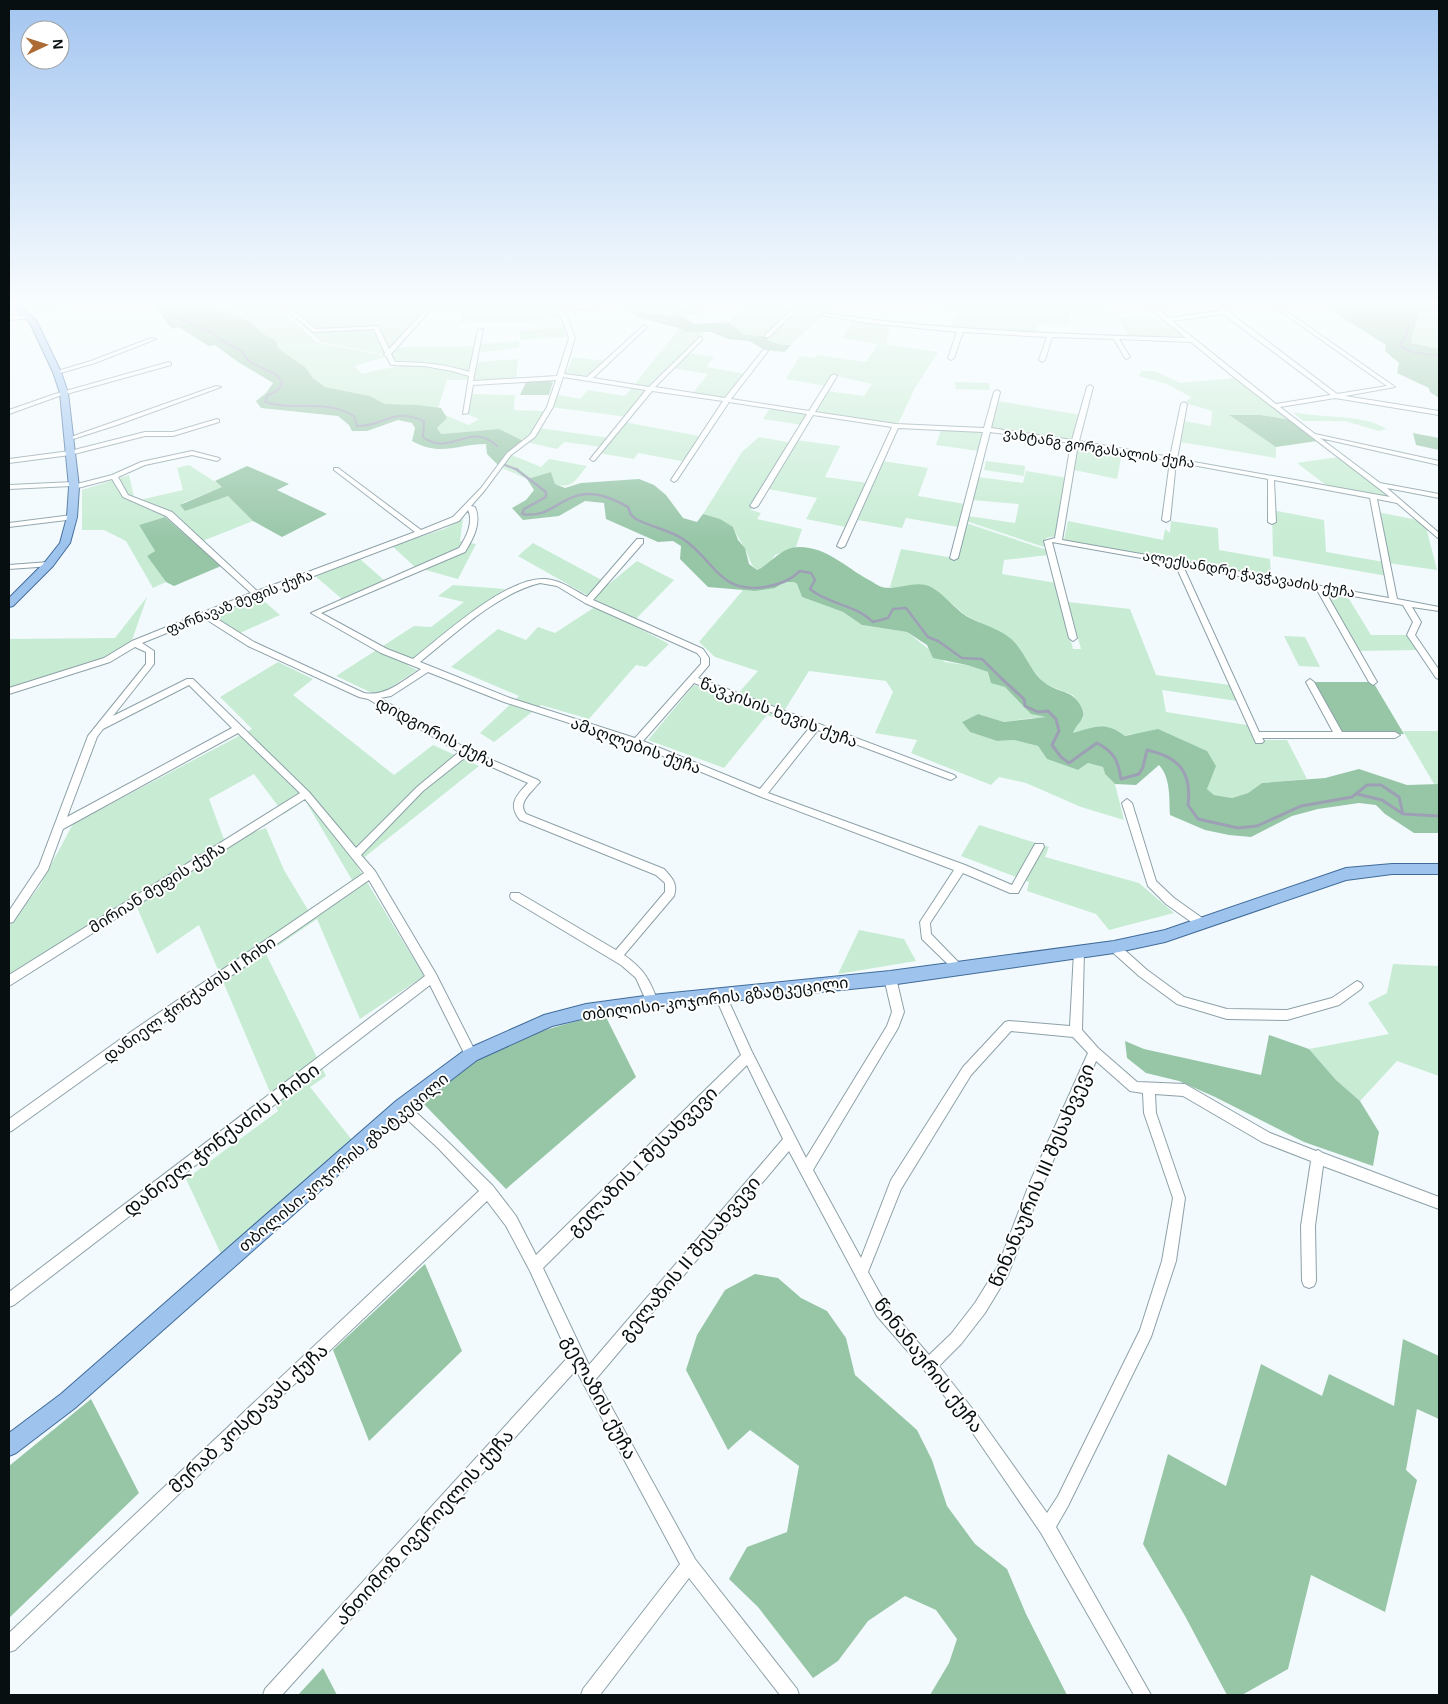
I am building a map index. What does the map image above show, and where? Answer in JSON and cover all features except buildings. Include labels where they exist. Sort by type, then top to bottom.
[{"type":"main road","points":[[9,604],[49,564],[65,543],[72,517],[74,485],[64,393],[61,383]]},
{"type":"main road","name":"თბილისი-კოჯორის გზატკეცილი","points":[[9,1446],[68,1400],[402,1107],[471,1055],[550,1020],[586,1011],[652,1002],[890,978],[1114,947],[1165,936],[1346,874],[1392,869],[1439,869]]},
{"type":"street","points":[[9,412],[102,383]]},
{"type":"street","points":[[465,413],[470,383]]},
{"type":"street","name":"ვახტანგ გორგასალის ქუჩა","points":[[470,383],[476,383]]},
{"type":"street","name":"ფარნავაზ მეფის ქუჩა","points":[[9,691],[107,660],[135,643],[256,594],[421,533],[456,518],[483,489],[509,454],[526,442],[539,428],[550,407],[558,383]]},
{"type":"street","name":"ვახტანგ გორგასალის ქუჩა","points":[[613,383],[896,426],[988,430],[1075,442],[1399,501]]},
{"type":"street","points":[[593,459],[656,383]]},
{"type":"street","points":[[674,480],[741,383]]},
{"type":"street","points":[[754,506],[830,383]]},
{"type":"street","points":[[1245,383],[1399,501],[1439,536]]},
{"type":"street","points":[[1318,383],[1337,397],[1345,400],[1439,413]]},
{"type":"street","points":[[1275,406],[1392,387],[1386,383]]},
{"type":"street","points":[[68,439],[218,387]]},
{"type":"street","points":[[1073,638],[1048,541],[1058,540],[1075,442],[1090,387]]},
{"type":"street","points":[[954,558],[997,392]]},
{"type":"street","points":[[1166,520],[1172,460],[1184,404]]},
{"type":"street","points":[[9,461],[70,453],[145,434],[172,434],[218,421]]},
{"type":"street","points":[[841,546],[896,426]]},
{"type":"street","points":[[1314,435],[1439,462]]},
{"type":"street","points":[[9,487],[74,485],[114,476],[143,462],[192,454],[217,459]]},
{"type":"street","points":[[336,469],[421,533]]},
{"type":"street","points":[[114,476],[125,496],[170,514],[256,594]]},
{"type":"street","points":[[1271,478],[1272,522]]},
{"type":"street","points":[[1377,484],[1439,496]]},
{"type":"street","points":[[1373,496],[1393,600]]},
{"type":"street","name":"ამაღლების ქუჩა","points":[[466,507],[472,509],[474,514],[469,541],[462,550],[315,613],[384,651],[507,700],[637,742],[762,794],[961,868],[1014,890],[1039,847]]},
{"type":"street","points":[[9,525],[72,517]]},
{"type":"street","name":"ალექსანდრე ჭავჭავაძის ქუჩა","points":[[1058,540],[1439,609]]},
{"type":"street","points":[[588,601],[640,541]]},
{"type":"street","points":[[1178,562],[1257,738],[1395,735]]},
{"type":"street","points":[[9,567],[49,564]]},
{"type":"street","name":"წავკისის ხევის ქუჩა","points":[[414,663],[479,612],[522,585],[541,580],[553,582],[588,601],[700,651],[705,658],[705,665],[693,679],[951,777]]},
{"type":"street","points":[[1319,587],[1373,682]]},
{"type":"street","points":[[1405,602],[1417,622],[1412,636],[1439,676]]},
{"type":"street","name":"დიდგორის ქუჩა","points":[[205,615],[260,648],[362,695],[371,697],[466,752],[535,782],[518,801],[516,807],[523,817],[660,872],[670,882],[670,893],[616,956]]},
{"type":"street","points":[[9,919],[44,867],[90,744],[100,727],[150,664],[150,651],[135,643]]},
{"type":"street","points":[[371,697],[388,694],[428,668]]},
{"type":"street","points":[[637,742],[693,679]]},
{"type":"street","points":[[100,727],[190,681],[306,794],[371,874],[432,977],[471,1055]]},
{"type":"street","points":[[1310,682],[1339,735]]},
{"type":"street","points":[[762,794],[816,726]]},
{"type":"street","points":[[60,826],[239,728]]},
{"type":"street","points":[[355,855],[420,789],[466,752]]},
{"type":"street","name":"მირიან მეფის ქუჩა","points":[[9,980],[306,794]]},
{"type":"street","points":[[1127,803],[1152,884],[1170,901],[1201,923]]},
{"type":"street","points":[[958,968],[926,936],[925,922],[961,868]]},
{"type":"street","name":"დანიელ ჭონქაძის II ჩიხი","points":[[9,1126],[126,1042],[371,874]]},
{"type":"street","points":[[515,896],[637,970],[645,982],[652,1002]]},
{"type":"street","points":[[1114,947],[1143,973],[1181,1001],[1227,1014],[1287,1015],[1335,1002],[1357,986]]},
{"type":"street","points":[[1076,1032],[1079,952]]},
{"type":"street","name":"დანიელ ჭონქაძის I ჩიხი","points":[[9,1300],[432,977]]},
{"type":"street","points":[[806,1170],[892,1028],[898,1012],[890,978]]},
{"type":"street","name":"წინანაურის ქუჩა","points":[[721,996],[748,1056],[790,1140],[882,1311],[929,1365],[973,1421],[1046,1527],[1144,1695]]},
{"type":"street","points":[[862,1271],[896,1185],[967,1071],[1009,1026],[1076,1032],[1094,1052],[1134,1087],[1185,1090],[1266,1138],[1439,1203]]},
{"type":"street","name":"წინანაურის III შესახვევი","points":[[929,1365],[956,1339],[980,1308],[1003,1270],[1035,1187],[1094,1052]]},
{"type":"street","name":"გელაზის I შესახვევი","points":[[535,1266],[748,1056]]},
{"type":"street","points":[[1046,1527],[1063,1501],[1146,1332],[1170,1261],[1179,1198],[1150,1113],[1149,1088]]},
{"type":"street","name":"გელაზის ქუჩა","points":[[402,1107],[488,1191],[510,1221],[535,1266],[577,1358],[689,1565],[791,1695]]},
{"type":"street","name":"გელაზის II შესახვევი","points":[[588,1377],[790,1140]]},
{"type":"street","points":[[1308,1281],[1308,1226],[1318,1156]]},
{"type":"street","name":"მერაბ კოსტავას ქუჩა","points":[[9,1644],[488,1191]]},
{"type":"street","name":"ანთიმოზ ივერიელის ქუჩა","points":[[271,1695],[577,1358]]},
{"type":"street","points":[[589,1695],[689,1565]]},
{"type":"green space","points":[[273,383],[319,383],[325,387],[370,396],[385,404],[441,408],[447,418],[437,428],[441,434],[499,429],[526,442],[515,448],[500,467],[487,454],[486,444],[440,449],[422,446],[412,441],[415,428],[412,423],[398,420],[367,431],[352,431],[349,425],[338,416],[261,408],[256,401],[266,393]]},
{"type":"green space","points":[[319,383],[446,383],[438,408],[419,405],[385,404],[370,396],[325,387]]},
{"type":"green space","points":[[526,383],[553,383],[549,395],[520,395]]},
{"type":"green space","points":[[659,383],[628,417],[550,407],[555,394],[580,399],[588,390],[625,396],[634,385],[648,387],[635,384]]},
{"type":"green space","points":[[701,383],[739,383],[726,399],[692,394]]},
{"type":"green space","points":[[806,383],[827,383],[825,386]]},
{"type":"green space","points":[[865,383],[919,383],[898,424],[814,412],[827,391],[864,396],[872,384]]},
{"type":"green space","points":[[955,383],[989,383],[990,390],[956,389]]},
{"type":"green space","points":[[1162,383],[1243,383],[1291,420],[1261,415],[1230,416],[1276,447],[1276,458],[1181,442],[1185,421],[1211,426],[1212,411],[1185,403],[1191,397]]},
{"type":"green space","points":[[1417,383],[1439,383],[1439,398],[1430,392],[1429,388]]},
{"type":"green space","points":[[471,394],[515,395],[514,410],[544,411],[536,427],[523,440],[499,429],[441,434],[437,428],[447,418],[445,415],[469,425],[479,419],[467,414]]},
{"type":"green space","points":[[999,401],[1081,415],[1073,440],[991,428]]},
{"type":"green space","points":[[771,407],[810,413],[803,425],[763,419]]},
{"type":"green space","points":[[1293,412],[1353,418],[1387,429],[1379,431],[1345,421],[1303,421]]},
{"type":"green space","points":[[1229,415],[1261,415],[1291,420],[1317,441],[1276,447]]},
{"type":"green space","points":[[624,422],[704,437],[687,462],[638,453],[634,459],[598,453],[602,447],[564,442],[557,449],[526,442],[539,428],[610,438]]},
{"type":"green space","points":[[941,430],[985,431],[979,451],[936,445]]},
{"type":"green space","points":[[1413,433],[1439,438],[1439,450],[1416,445]]},
{"type":"green space","points":[[759,437],[792,443],[751,510],[761,513],[757,519],[802,529],[796,547],[775,555],[769,563],[757,570],[751,563],[733,527],[703,514],[742,452]]},
{"type":"green space","points":[[796,440],[840,446],[825,477],[868,483],[846,527],[806,519],[817,498],[768,489]]},
{"type":"green space","points":[[1078,444],[1122,453],[1117,479],[1074,470]]},
{"type":"green space","points":[[509,454],[541,467],[549,459],[587,466],[574,482],[566,486],[555,484],[551,472],[527,479],[500,467]]},
{"type":"green space","points":[[1338,457],[1391,498],[1326,485],[1297,463]]},
{"type":"green space","points":[[883,461],[928,468],[918,496],[965,504],[958,527],[906,518],[902,528],[858,520]]},
{"type":"green space","points":[[986,461],[1025,466],[1024,476],[984,470]]},
{"type":"green space","points":[[189,465],[223,487],[180,504],[228,496],[253,521],[195,544],[165,517],[139,525],[155,551],[147,556],[166,582],[153,588],[126,541],[104,530],[82,530],[82,490],[129,475],[135,501],[183,490],[177,468]]},
{"type":"green space","points":[[247,466],[289,484],[277,490],[327,514],[282,537],[253,521],[228,496],[185,511],[180,505],[222,487],[215,481]]},
{"type":"green space","points":[[1026,471],[1068,478],[1056,536],[1046,538],[1044,547],[966,521],[968,516],[1015,523],[1019,504],[972,500],[978,477],[1023,483]]},
{"type":"green space","points":[[551,472],[555,484],[565,488],[581,483],[639,479],[654,485],[666,495],[683,518],[697,522],[703,514],[720,519],[733,527],[738,540],[745,548],[749,564],[757,570],[782,552],[799,547],[818,550],[827,554],[882,587],[894,588],[920,584],[931,587],[966,616],[1000,631],[1010,638],[1045,683],[1076,699],[1084,714],[1073,733],[1094,727],[1106,727],[1112,728],[1125,736],[1158,729],[1207,751],[1216,766],[1207,789],[1214,795],[1232,798],[1248,793],[1262,783],[1325,778],[1359,769],[1407,785],[1439,784],[1439,833],[1414,833],[1385,814],[1376,805],[1359,803],[1318,809],[1292,816],[1251,837],[1205,830],[1170,815],[1166,776],[1159,765],[1136,785],[1115,784],[1105,774],[1103,767],[1088,763],[1078,770],[1047,759],[1038,746],[1014,740],[997,741],[970,732],[962,722],[978,714],[1004,722],[1046,717],[1031,714],[1005,687],[991,683],[988,672],[967,665],[933,658],[927,645],[907,632],[862,625],[843,612],[802,597],[797,584],[794,582],[784,582],[775,588],[755,591],[708,587],[680,559],[681,546],[673,541],[658,542],[606,519],[604,503],[585,501],[559,516],[523,520],[512,508],[526,500],[534,490],[527,479]]},
{"type":"green space","points":[[1272,510],[1324,520],[1326,552],[1384,562],[1387,576],[1273,556]]},
{"type":"green space","points":[[1377,512],[1418,520],[1426,527],[1437,570],[1388,563]]},
{"type":"green space","points":[[165,517],[221,566],[174,586],[166,582],[147,556],[155,551],[139,525]]},
{"type":"green space","points":[[463,519],[460,541],[476,544],[458,579],[415,567],[392,546],[444,529]]},
{"type":"green space","points":[[1068,521],[1163,540],[1165,529],[1170,533],[1171,521],[1218,528],[1219,550],[1270,559],[1271,577],[1064,540]]},
{"type":"green space","points":[[966,523],[1047,550],[1048,555],[1004,560],[1002,574],[1056,583],[1073,649],[1081,649],[1068,602],[1130,609],[1156,675],[1230,685],[1237,701],[1162,690],[1166,712],[1247,725],[1254,740],[1287,740],[1307,779],[1262,783],[1248,793],[1232,798],[1214,795],[1207,789],[1210,780],[1207,751],[1167,737],[1145,734],[1125,736],[1113,729],[1106,728],[1086,730],[1072,734],[1075,726],[1083,718],[1084,712],[1073,695],[1045,684],[1011,639],[965,615],[951,603],[890,587],[901,549],[948,557],[955,560]]},
{"type":"green space","points":[[533,543],[609,584],[637,561],[674,580],[631,624],[669,644],[646,667],[636,665],[589,719],[541,705],[494,742],[480,733],[519,696],[451,667],[498,629],[526,640],[538,627],[555,633],[601,603],[518,556]]},
{"type":"green space","points":[[360,559],[385,581],[342,599],[314,575]]},
{"type":"green space","points":[[784,582],[794,582],[797,584],[802,597],[843,612],[862,625],[907,632],[945,662],[967,665],[988,672],[1005,687],[1049,718],[1032,718],[1004,722],[978,714],[962,722],[970,732],[997,741],[1014,740],[1038,746],[1047,759],[1078,770],[1088,763],[1103,767],[1105,774],[1115,784],[1124,820],[1081,807],[1026,783],[999,777],[991,785],[911,753],[917,740],[875,733],[893,692],[886,681],[809,671],[779,719],[767,715],[724,768],[648,740],[694,685],[734,698],[758,671],[715,657],[699,642],[743,590],[764,589]]},
{"type":"green space","points":[[453,585],[505,589],[474,610],[407,665],[417,670],[385,691],[372,693],[336,676],[414,626],[431,627],[464,602],[438,596]]},
{"type":"green space","points":[[1323,590],[1346,594],[1371,635],[1407,635],[1418,650],[1357,651]]},
{"type":"green space","points":[[257,595],[280,615],[240,633],[213,616]]},
{"type":"green space","points":[[147,597],[131,643],[105,658],[9,689],[9,639],[115,638]]},
{"type":"green space","points":[[1284,636],[1305,637],[1320,667],[1299,666]]},
{"type":"green space","points":[[278,662],[313,679],[293,695],[394,775],[433,745],[479,766],[356,864],[424,976],[360,1019],[317,919],[266,954],[326,1076],[310,1087],[352,1140],[221,1254],[186,1179],[278,1111],[199,925],[157,954],[133,898],[9,976],[9,926],[39,887],[73,824],[252,729],[220,697]],"holes":[[[254,774],[284,814],[305,800],[352,880],[308,910],[284,870],[266,828],[225,842],[209,799]]]},
{"type":"green space","points":[[1310,682],[1373,682],[1404,734],[1339,735]]},
{"type":"green space","points":[[1403,731],[1439,731],[1439,784],[1434,784]]},
{"type":"green space","points":[[979,825],[1049,847],[1045,857],[1139,883],[1174,913],[1109,930],[1096,914],[1027,891],[1029,882],[961,856]]},
{"type":"green space","points":[[859,930],[904,939],[916,961],[838,974]]},
{"type":"green space","points":[[1393,964],[1439,966],[1439,1076],[1397,1061],[1360,1101],[1336,1080],[1309,1049],[1389,1034],[1368,1003],[1387,993]]},
{"type":"green space","points":[[605,1015],[636,1077],[506,1189],[419,1099],[458,1067],[498,1048],[551,1028]]},
{"type":"green space","points":[[1269,1035],[1309,1049],[1336,1080],[1360,1101],[1379,1132],[1373,1166],[1304,1142],[1179,1081],[1146,1073],[1127,1058],[1125,1041],[1144,1049],[1261,1075]]},
{"type":"green space","points":[[425,1264],[462,1351],[369,1441],[333,1350]]},
{"type":"green space","points":[[755,1274],[778,1278],[801,1298],[827,1311],[846,1338],[855,1375],[917,1430],[932,1460],[947,1506],[975,1544],[1007,1569],[1026,1614],[1067,1695],[930,1695],[949,1663],[957,1639],[936,1610],[905,1596],[868,1621],[838,1661],[813,1678],[758,1607],[729,1579],[747,1547],[787,1532],[799,1466],[750,1430],[728,1450],[686,1370],[697,1335],[725,1290]]},
{"type":"green space","points":[[1403,1339],[1439,1356],[1439,1419],[1417,1409],[1406,1470],[1417,1480],[1385,1612],[1311,1575],[1288,1669],[1242,1695],[1227,1695],[1185,1616],[1143,1544],[1168,1454],[1226,1486],[1261,1364],[1322,1396],[1329,1374],[1394,1406]]},
{"type":"green space","points":[[91,1399],[139,1493],[9,1618],[9,1466]]},
{"type":"green space","points":[[323,1668],[337,1695],[298,1695]]},
{"type":"waterway","points":[[281,383],[278,390],[267,396],[265,402],[277,405],[331,408],[354,416],[357,426],[376,423],[396,416],[412,417],[424,421],[423,437],[433,442],[442,444],[469,437],[478,437],[487,439],[497,446]]},
{"type":"waterway","points":[[505,465],[517,469]]},
{"type":"waterway","points":[[517,469],[546,492],[546,497],[524,509],[522,514],[532,515],[540,513],[580,495],[605,496],[628,507],[631,515],[636,519],[683,539],[694,547],[718,574],[737,585],[749,588],[765,587],[784,582],[800,571],[811,573],[815,580],[810,589],[825,598],[866,616],[873,622],[888,618],[893,609],[906,608],[928,637],[938,641],[962,658],[982,659],[1002,679]]},
{"type":"waterway","points":[[1002,679],[1024,699],[1025,706],[1038,712],[1048,711],[1056,719],[1059,731],[1052,745],[1061,757],[1069,763],[1097,743],[1108,750],[1114,757],[1121,779],[1139,774],[1143,767],[1147,750],[1158,753],[1175,762],[1185,775],[1188,783],[1188,805],[1198,819],[1238,828],[1257,826],[1301,806],[1352,797],[1367,785],[1381,785],[1399,797],[1403,814]]},
{"type":"waterway","points":[[1357,794],[1382,800],[1403,814]]},
{"type":"waterway","points":[[1403,814],[1439,816]]}]
